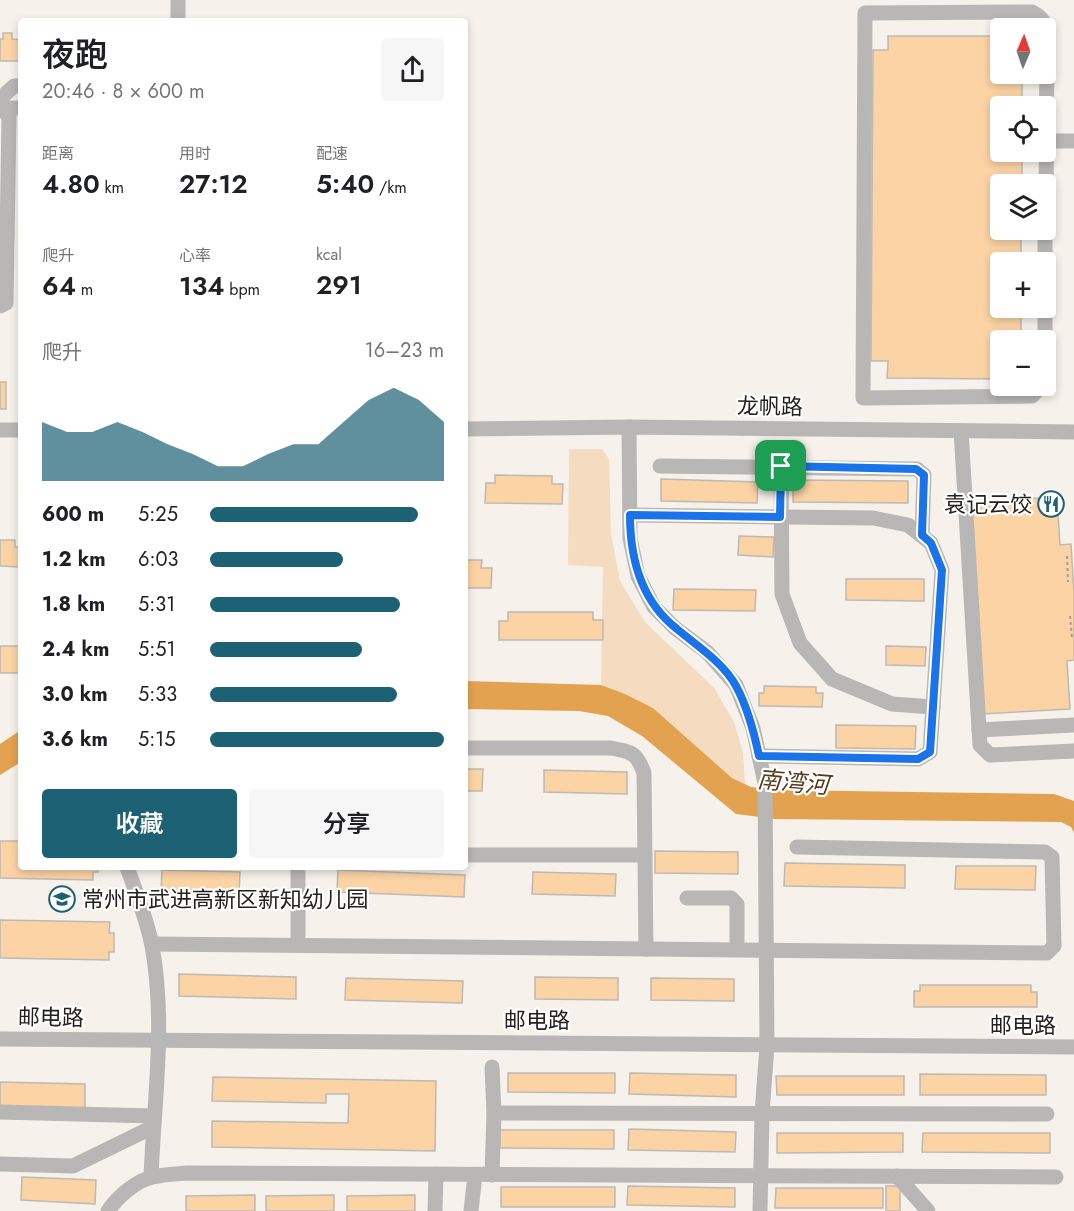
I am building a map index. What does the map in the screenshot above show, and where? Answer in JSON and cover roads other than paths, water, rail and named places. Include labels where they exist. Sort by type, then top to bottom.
[{"type":"street","points":[[178,0],[178,18]]},
{"type":"street","points":[[1032,396],[863,398],[865,13],[1032,12],[1039,15],[1047,30],[1046,96]]},
{"type":"street","points":[[0,99],[14,86],[18,86]]},
{"type":"street","points":[[0,306],[6,303],[14,272],[4,211],[9,116],[0,108],[18,108]]},
{"type":"street","points":[[1056,141],[1074,141]]},
{"type":"street","points":[[629,427],[630,538],[638,576],[654,607],[675,628],[707,652],[736,685],[753,728],[765,783],[767,1046],[762,1113],[760,1211]]},
{"type":"street","name":"龙帆路","points":[[468,429],[629,427],[1074,432]]},
{"type":"street","points":[[0,430],[18,430]]},
{"type":"street","points":[[962,430],[980,745],[990,755],[1074,751]]},
{"type":"street","points":[[660,465],[916,469],[924,475],[922,535]]},
{"type":"street","points":[[781,466],[782,594],[800,643],[832,680],[892,704],[933,707]]},
{"type":"street","points":[[630,515],[873,518],[908,525],[931,543],[942,570],[930,752],[918,759],[759,756]]},
{"type":"street","points":[[979,730],[1074,725]]},
{"type":"street","points":[[468,748],[611,748],[626,751],[639,759],[644,773],[646,949]]},
{"type":"street","points":[[152,944],[1047,953],[1054,946],[1052,858],[1045,852],[797,847]]},
{"type":"street","points":[[468,855],[645,855]]},
{"type":"street","points":[[128,870],[146,921],[156,970],[160,1041],[151,1177]]},
{"type":"street","points":[[298,870],[298,945]]},
{"type":"street","points":[[687,898],[731,898],[737,904],[737,950]]},
{"type":"street","name":"邮电路","points":[[0,1039],[1073,1047]]},
{"type":"street","points":[[492,1067],[494,1113],[492,1174]]},
{"type":"street","points":[[0,1112],[153,1122]]},
{"type":"street","points":[[494,1113],[1047,1114]]},
{"type":"street","points":[[0,1164],[73,1166],[153,1122]]},
{"type":"street","points":[[108,1211],[136,1184],[151,1177],[187,1173],[1056,1177]]},
{"type":"street","points":[[435,1211],[436,1174]]},
{"type":"street","points":[[471,1211],[475,1174]]},
{"type":"street","points":[[897,1176],[928,1211]]},
{"type":"place","name":"袁记云饺","points":[[1051,504]]},
{"type":"place","name":"常州市武进高新区新知幼儿园","points":[[62,899]]},
{"type":"water label","name":"南湾河","points":[[793,782]]}]
